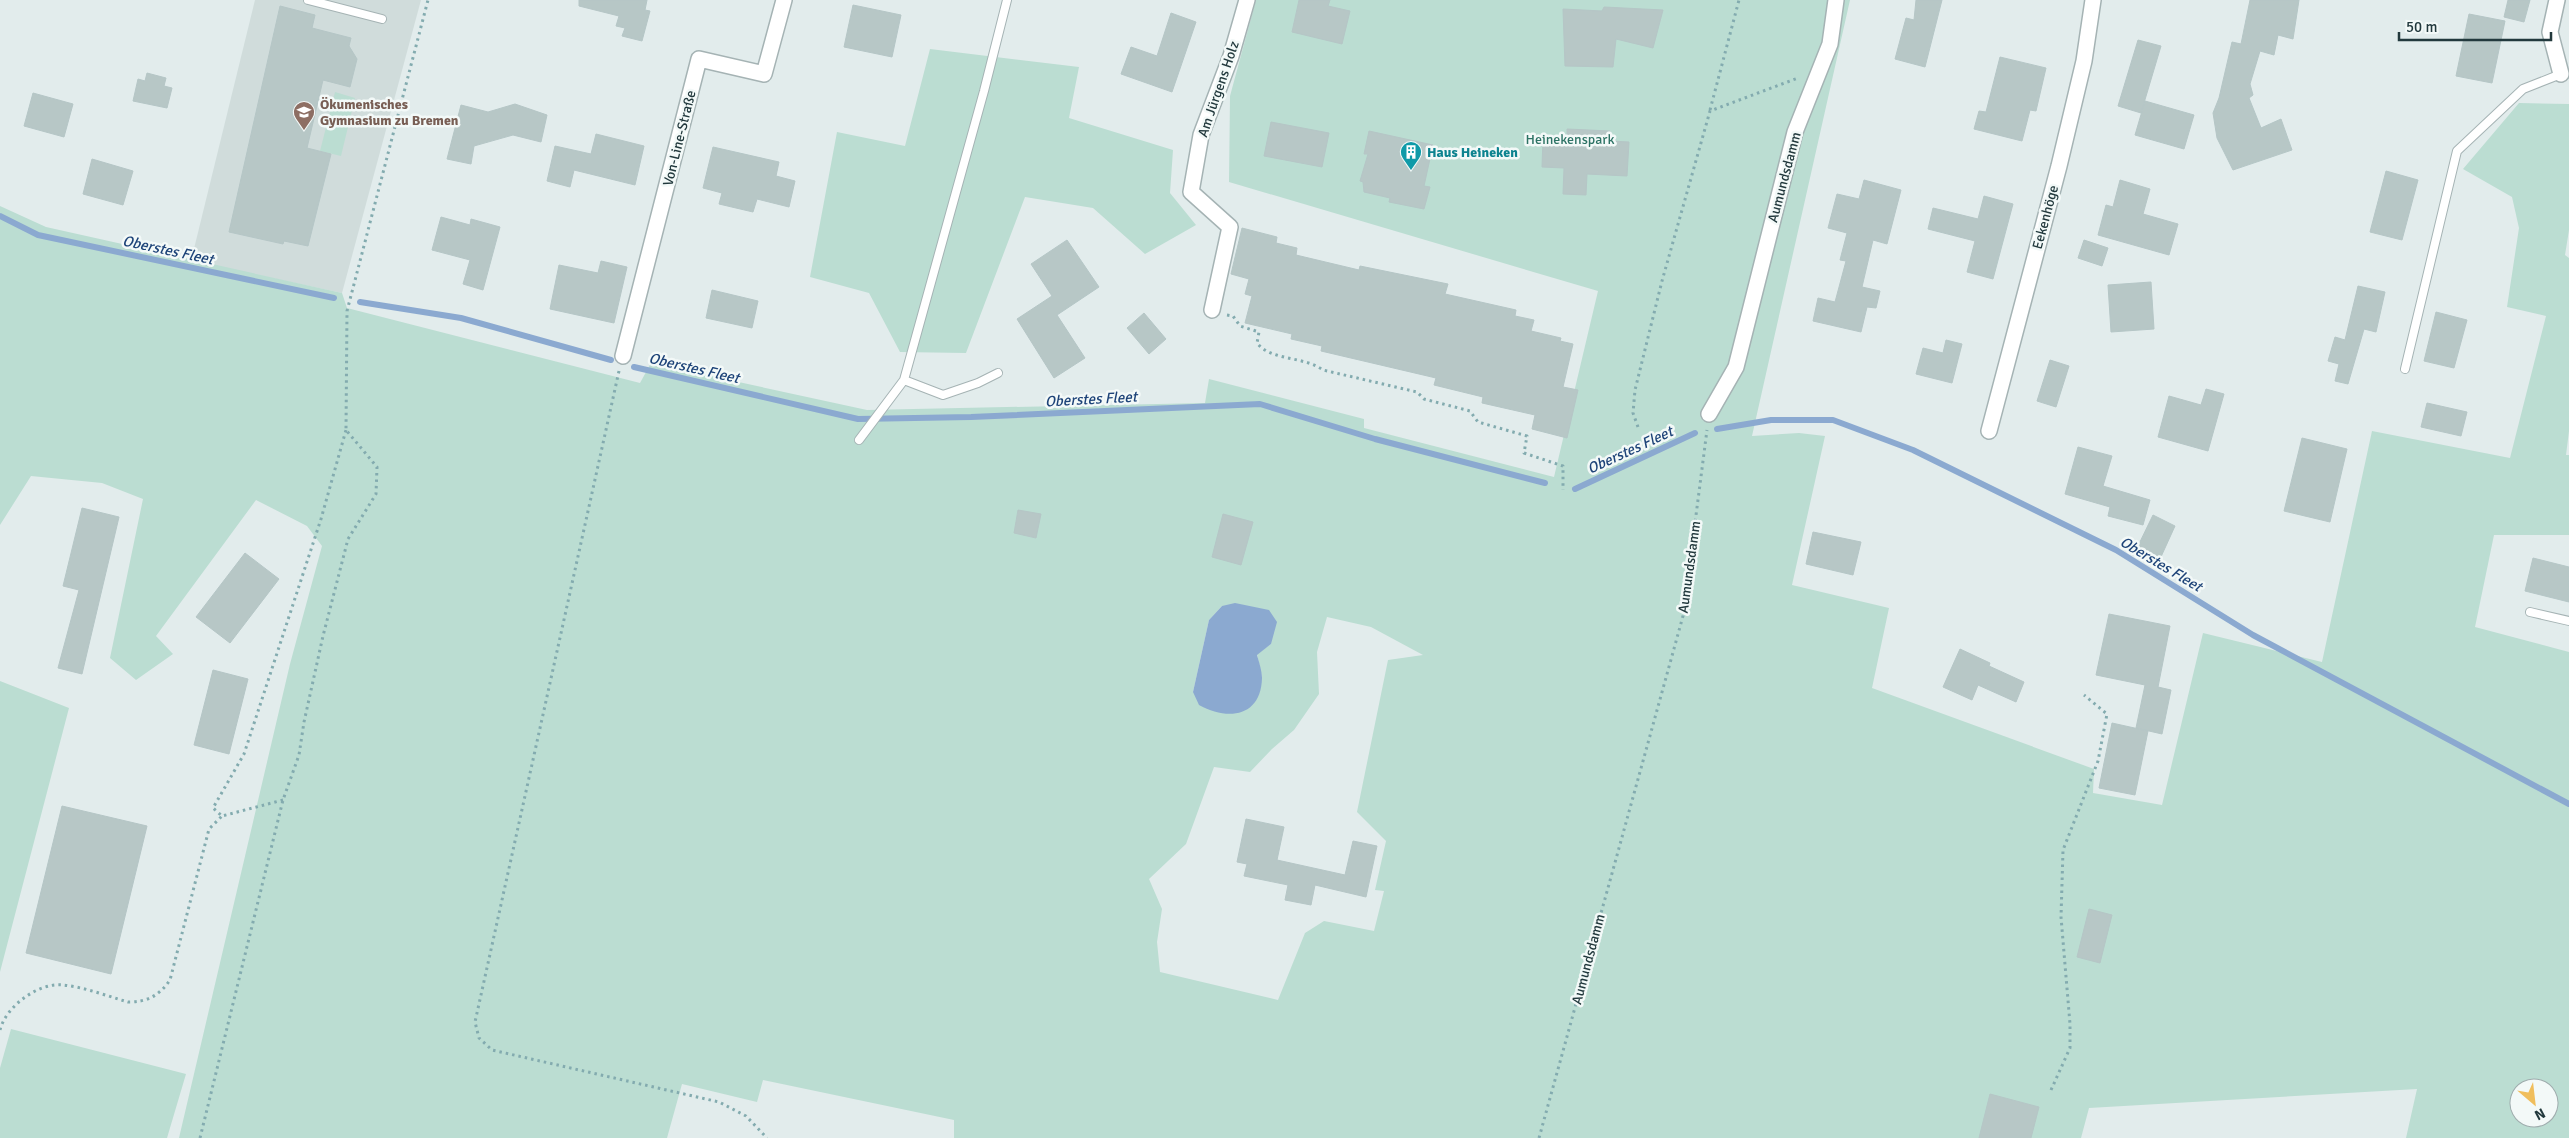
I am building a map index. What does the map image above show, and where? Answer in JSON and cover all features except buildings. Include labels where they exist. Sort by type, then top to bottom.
[{"type":"street","name":"Von-Line-Straße","points":[[623,356],[699,59],[764,74],[784,0]]},
{"type":"street","name":"Am Jürgens Holz","points":[[1212,310],[1230,227],[1192,192],[1201,135],[1231,56],[1247,0]]},
{"type":"street","name":"Aumundsdamm","points":[[1709,414],[1736,367],[1795,132],[1830,44],[1836,0]]},
{"type":"street","name":"Eekenhöge","points":[[1989,431],[2084,61],[2093,0]]},
{"type":"street","points":[[2557,0],[2550,32],[2561,74]]},
{"type":"lane","points":[[308,0],[382,19]]},
{"type":"lane","points":[[859,440],[904,380],[984,91],[1007,0]]},
{"type":"lane","points":[[2405,369],[2457,151],[2524,89],[2561,74]]},
{"type":"lane","points":[[904,380],[943,395],[978,383],[998,373]]},
{"type":"lane","points":[[2530,612],[2569,621]]},
{"type":"path","points":[[222,816],[213,808],[244,754],[321,518],[346,430],[347,311],[428,0]]},
{"type":"path","points":[[1638,427],[1633,413],[1635,390],[1662,281],[1739,0]]},
{"type":"path","points":[[1710,111],[1819,70]]},
{"type":"path","points":[[1212,310],[1233,316],[1240,326],[1259,332],[1257,343],[1262,350],[1314,363],[1323,370],[1417,392],[1424,399],[1470,411],[1478,422],[1527,436],[1524,453],[1563,466],[1563,490]]},
{"type":"path","points":[[623,356],[475,1022],[479,1038],[492,1050],[719,1102],[746,1116],[767,1138]]},
{"type":"path","name":"Aumundsdamm","points":[[1539,1138],[1683,616],[1709,414]]},
{"type":"path","points":[[200,1138],[283,800],[300,755],[304,722],[323,636],[348,539],[376,494],[377,467],[346,430]]},
{"type":"path","points":[[2051,1090],[2070,1048],[2070,1024],[2061,917],[2063,850],[2098,761],[2107,714],[2084,695]]},
{"type":"path","points":[[0,1030],[9,1013],[19,1003],[30,994],[51,986],[62,984],[128,1002],[138,1002],[157,995],[170,980],[209,829],[222,816],[283,800]]},
{"type":"shaded area","name":"Ökumenisches Gymnasium zu Bremen","points":[[255,0],[421,0],[342,293],[191,261]]},
{"type":"green space","name":"Heinekenspark","points":[[1256,0],[1850,0],[1752,436],[1799,433],[1825,436],[1792,585],[1889,608],[1872,688],[2094,769],[2093,793],[2162,805],[2203,633],[2322,662],[2372,431],[2510,458],[2546,316],[2507,307],[2519,228],[2512,197],[2463,169],[2519,103],[2569,104],[2569,230],[2565,255],[2569,258],[2569,431],[2566,455],[2569,455],[2569,535],[2494,535],[2475,627],[2569,652],[2569,1138],[2406,1138],[2417,1089],[2089,1108],[2081,1138],[954,1138],[954,1120],[763,1080],[757,1102],[682,1084],[667,1138],[179,1138],[290,664],[322,546],[307,526],[256,500],[156,636],[173,654],[136,680],[110,658],[143,499],[102,483],[31,476],[0,525],[0,206],[46,227],[342,293],[347,308],[640,383],[651,363],[867,410],[1205,403],[1209,379],[1364,419],[1364,428],[1554,477],[1598,291],[1229,182],[1230,96]],"holes":[[[1222,606],[1271,644],[1257,654],[1262,677],[1193,692],[1209,620]],[[1327,617],[1371,627],[1423,655],[1388,660],[1357,812],[1386,841],[1375,890],[1384,891],[1374,931],[1324,921],[1305,933],[1278,1000],[1160,972],[1157,942],[1162,909],[1149,879],[1186,844],[1214,767],[1250,772],[1294,730],[1319,694],[1317,652]]]},
{"type":"green space","points":[[930,49],[1079,67],[1069,118],[1173,150],[1170,193],[1196,225],[1145,254],[1093,208],[1025,197],[966,353],[900,352],[869,293],[810,277],[837,132],[905,146]]},
{"type":"green space","points":[[335,92],[355,98],[341,156],[320,151]]},
{"type":"green space","points":[[0,681],[69,708],[0,972]]},
{"type":"green space","points":[[11,1029],[186,1074],[167,1138],[0,1138],[0,1068]]},
{"type":"water","points":[[1235,603],[1269,610],[1277,622],[1271,644],[1257,655],[1262,678],[1256,701],[1249,708],[1231,714],[1210,710],[1199,705],[1193,692],[1209,620],[1222,606]]},
{"type":"waterway","name":"Oberstes Fleet","points":[[0,216],[38,235],[334,298]]},
{"type":"waterway","name":"Oberstes Fleet","points":[[360,302],[461,318],[611,360]]},
{"type":"waterway","name":"Oberstes Fleet","points":[[634,367],[858,419],[971,417],[1260,404],[1375,439],[1545,483]]},
{"type":"waterway","name":"Oberstes Fleet","points":[[1717,429],[1771,420],[1833,420],[1913,450],[2116,550],[2253,635],[2569,804]]},
{"type":"waterway","name":"Oberstes Fleet","points":[[1575,489],[1695,433]]},
{"type":"place","name":"Ökumenisches Gymnasium zu Bremen","points":[[304,131]]},
{"type":"place","name":"Haus Heineken","points":[[1411,171]]}]
